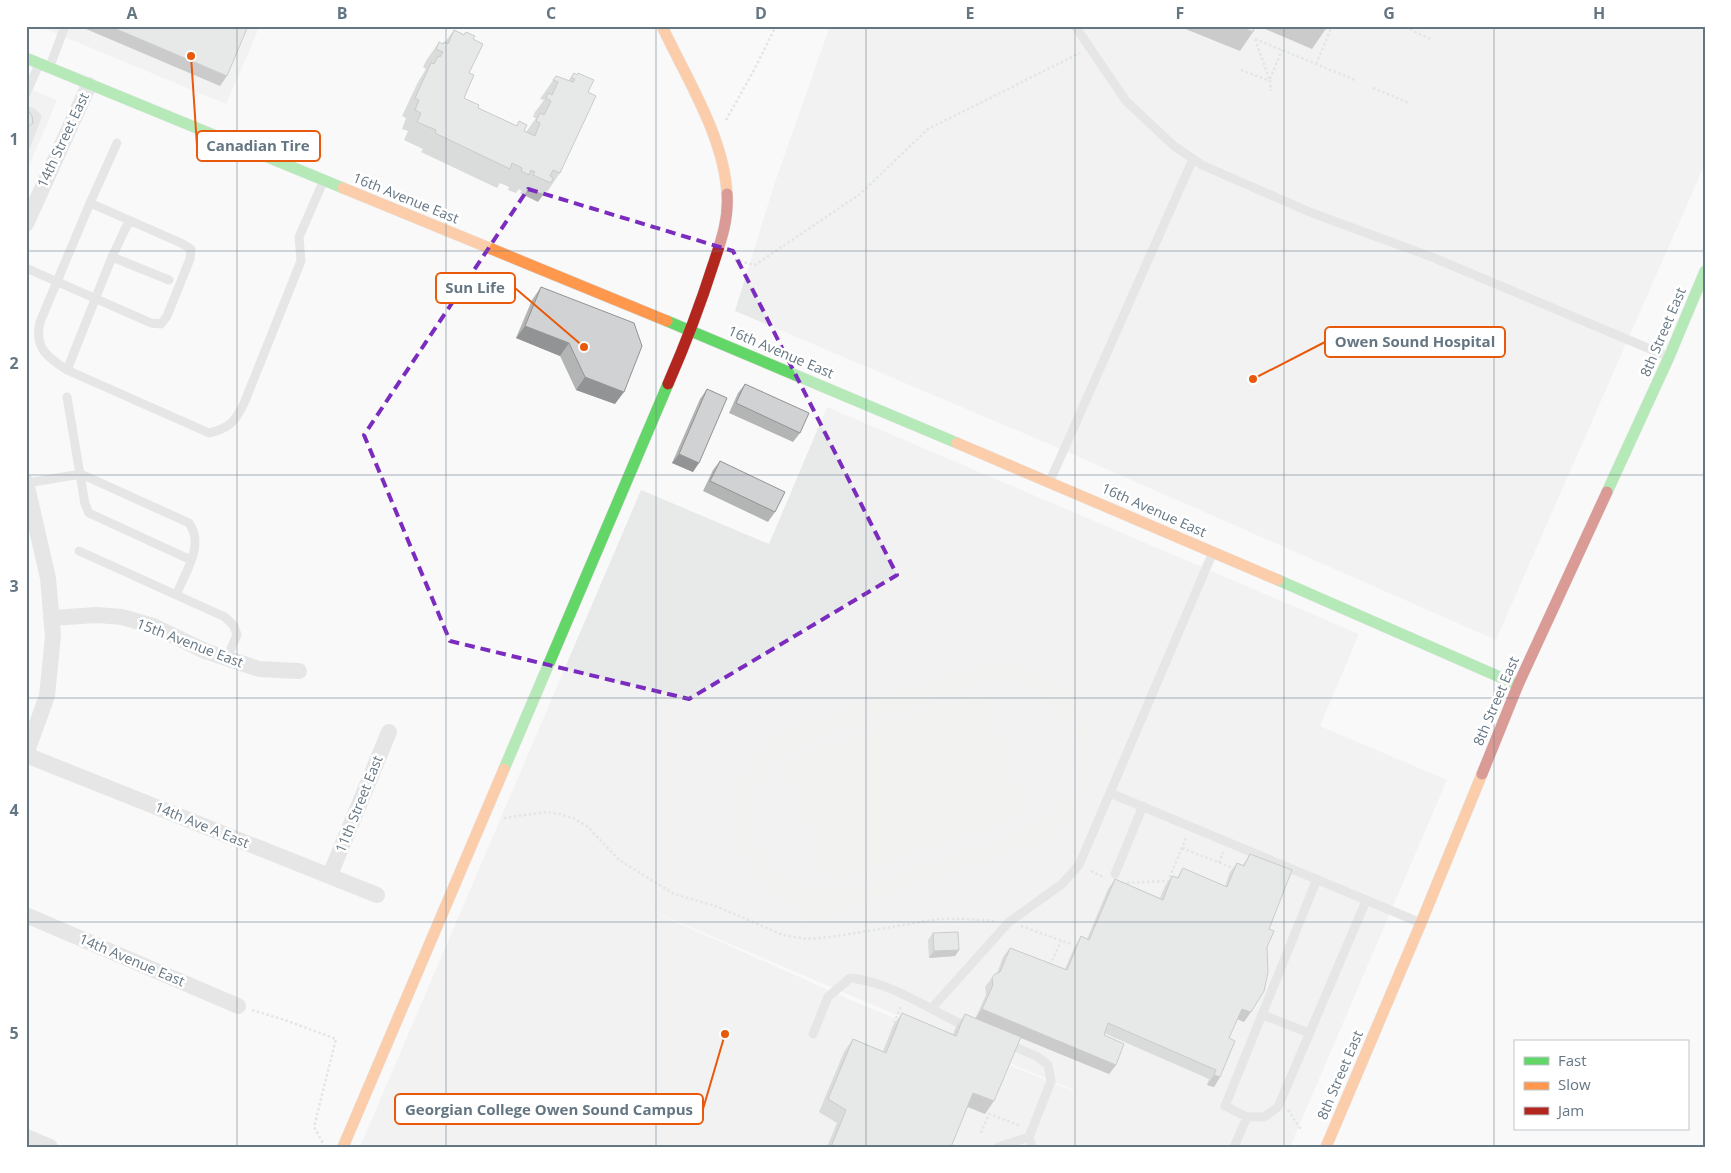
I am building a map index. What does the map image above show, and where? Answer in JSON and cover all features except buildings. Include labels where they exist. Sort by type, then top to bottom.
[{"type":"street","points":[[342,1147],[692,331],[723,235],[728,207],[725,179],[715,141],[662,26]]},
{"type":"street","name":"16th Avenue East","points":[[26,58],[692,331],[1050,481],[1518,685]]},
{"type":"street","name":"14th Street East","points":[[26,224],[89,85]]},
{"type":"street","name":"8th Street East","points":[[1326,1147],[1421,924],[1518,685],[1669,357],[1705,271]]},
{"type":"street","points":[[26,482],[48,578],[53,636],[47,696],[26,755]]},
{"type":"street","name":"15th Avenue East","points":[[51,618],[97,615],[122,617],[152,626],[205,650],[259,669],[299,671]]},
{"type":"street","name":"11th Street East","points":[[330,875],[389,732]]},
{"type":"street","name":"14th Ave A East","points":[[26,755],[377,895]]},
{"type":"street","name":"14th Avenue East","points":[[26,915],[238,1006]]},
{"type":"street","points":[[26,1137],[50,1147]]},
{"type":"lane","points":[[26,94],[44,66],[65,26]]},
{"type":"lane","points":[[1075,26],[1126,101],[1174,146],[1202,165],[1312,213],[1432,257],[1669,357]]},
{"type":"lane","points":[[26,110],[37,117],[26,146]]},
{"type":"lane","points":[[117,143],[40,322],[38,333],[39,345],[54,362],[67,370],[209,433],[224,430],[237,418],[301,261],[299,237],[324,181]]},
{"type":"lane","points":[[1050,481],[1193,159]]},
{"type":"lane","points":[[26,268],[151,323],[161,324],[167,316],[190,259],[191,249],[90,204]]},
{"type":"lane","points":[[67,370],[112,257],[129,221]]},
{"type":"lane","points":[[112,257],[170,280]]},
{"type":"lane","points":[[66,397],[85,504],[89,513],[191,560]]},
{"type":"lane","points":[[26,482],[81,474],[189,523],[194,530],[196,538],[195,551],[176,595]]},
{"type":"lane","points":[[79,551],[225,617],[234,626],[237,636],[227,658]]},
{"type":"lane","points":[[930,1008],[1009,922],[1062,884],[1079,865],[1213,552]]},
{"type":"lane","points":[[1110,793],[1421,924]]},
{"type":"lane","points":[[1112,877],[1143,806]]},
{"type":"lane","points":[[1317,879],[1225,1106],[1247,1117],[1264,1117],[1278,1107],[1366,900]]},
{"type":"lane","points":[[813,1034],[828,997],[850,978],[867,980],[883,985],[981,1032]]},
{"type":"lane","points":[[1263,1015],[1309,1033]]},
{"type":"lane","points":[[999,1040],[1038,1057],[1048,1065],[1051,1081],[1031,1133],[1032,1147]]},
{"type":"lane","points":[[1234,1147],[1247,1117]]},
{"type":"lane","points":[[998,1147],[1031,1133]]},
{"type":"path","points":[[715,141],[776,26]]},
{"type":"path","points":[[1316,64],[1332,26]]},
{"type":"path","points":[[1406,26],[1434,40]]},
{"type":"path","points":[[1271,91],[1270,81],[1255,39],[1355,80]]},
{"type":"path","points":[[716,255],[755,265],[860,194],[928,129],[1089,48]]},
{"type":"path","points":[[1270,81],[1282,50]]},
{"type":"path","points":[[1241,70],[1270,81]]},
{"type":"path","points":[[1373,88],[1409,103]]},
{"type":"path","points":[[500,819],[545,812],[572,818],[587,826],[619,860],[674,894],[718,907],[783,935],[807,939],[838,936],[939,919],[967,918],[1009,922],[1071,944]]},
{"type":"path","points":[[1117,884],[1168,881],[1192,826]]},
{"type":"path","points":[[1182,848],[1233,868]]},
{"type":"path","points":[[1091,871],[1112,877]]},
{"type":"path","points":[[1050,967],[1061,940]]},
{"type":"path","points":[[894,1023],[906,996]]},
{"type":"path","points":[[238,1006],[282,1019],[336,1040],[314,1127],[325,1147]]},
{"type":"path","points":[[1281,1100],[1302,1132]]},
{"type":"path","points":[[980,1133],[989,1114],[1031,1133]]},
{"type":"highlighted area","points":[[528,189],[733,251],[897,575],[689,699],[450,641],[364,435]]},
{"type":"shaded area","points":[[38,26],[260,26],[226,104]]},
{"type":"shaded area","points":[[830,26],[1705,26],[1705,164],[1496,640],[1056,447],[735,311],[774,185]]},
{"type":"shaded area","points":[[26,87],[57,100],[26,173]]},
{"type":"shaded area","points":[[827,407],[1359,634],[1320,726],[1447,780],[1290,1147],[360,1147],[641,490],[769,544]],"holes":[[[636,904],[1073,1090],[853,1001]]]},
{"type":"shaded area","points":[[997,663],[1032,670],[1052,679],[1076,703],[1090,734],[1092,751],[1092,768],[1088,785],[1079,807],[1046,840],[802,924],[797,910],[803,907],[775,893],[758,879],[739,840],[736,809],[738,794],[750,765],[768,745],[795,728],[971,667]],"holes":[[[997,680],[1029,687],[1047,698],[1061,714],[1074,742],[1075,766],[1069,787],[1062,799],[1045,818],[1009,835],[843,892],[822,892],[800,887],[781,877],[766,862],[758,849],[754,835],[753,806],[756,792],[762,779],[770,767],[787,751],[811,740],[970,686]]]},
{"type":"shaded area","points":[[984,691],[1026,815],[827,884],[784,759]]},
{"type":"traffic: fast","points":[[26,58],[343,188]]},
{"type":"traffic: fast","points":[[1607,492],[1669,357],[1705,271]]},
{"type":"traffic: fast","points":[[667,321],[957,443]]},
{"type":"traffic: fast","points":[[504,769],[668,384]]},
{"type":"traffic: fast","points":[[1278,580],[1518,685]]},
{"type":"traffic: slow","points":[[662,26],[711,129],[719,151],[727,194]]},
{"type":"traffic: slow","points":[[343,188],[667,321]]},
{"type":"traffic: slow","points":[[957,443],[1278,580]]},
{"type":"traffic: slow","points":[[343,1147],[504,769]]},
{"type":"traffic: slow","points":[[1326,1147],[1482,774]]},
{"type":"traffic: jam","points":[[668,384],[698,310],[719,247],[726,221],[727,194]]},
{"type":"traffic: jam","points":[[1482,774],[1518,685],[1607,492]]},
{"type":"place","name":"Canadian Tire","points":[[191,56]]},
{"type":"place","name":"Sun Life","points":[[584,347]]},
{"type":"place","name":"Owen Sound Hospital","points":[[1253,379]]},
{"type":"place","name":"Georgian College Owen Sound Campus","points":[[725,1034]]}]
